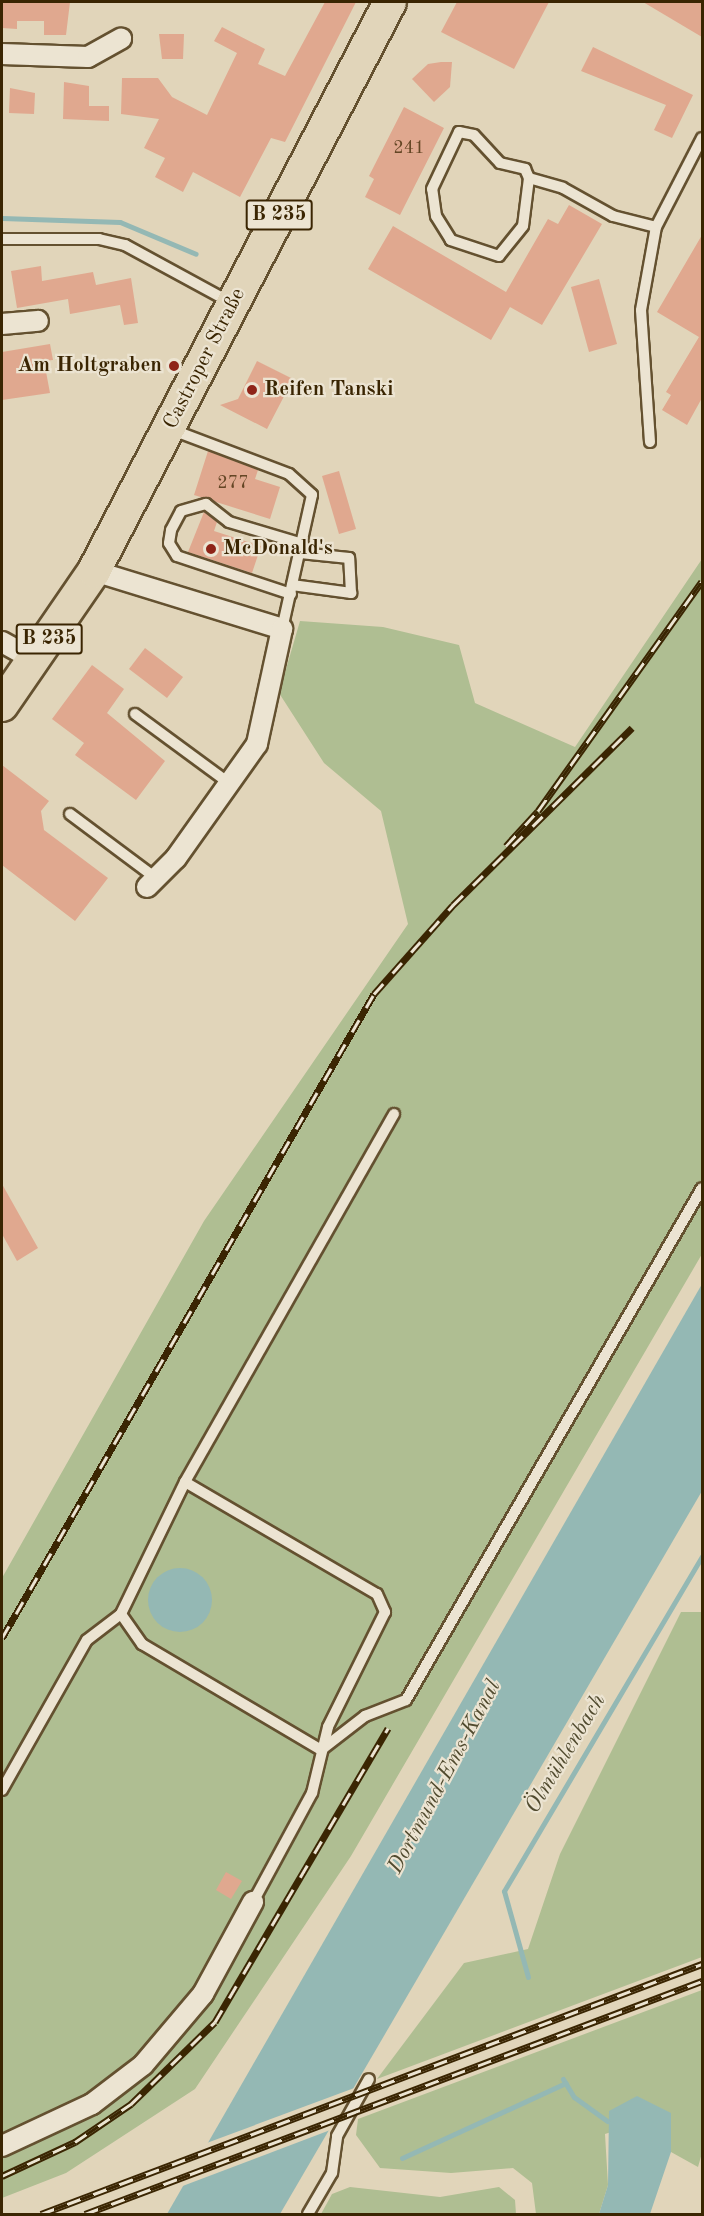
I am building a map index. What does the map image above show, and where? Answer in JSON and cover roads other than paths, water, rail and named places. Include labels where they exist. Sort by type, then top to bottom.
[{"type":"main road","name":"Castroper Straße","points":[[2,705],[94,571],[170,429],[232,303],[390,2]]},
{"type":"street","points":[[2,54],[88,57],[121,39]]},
{"type":"street","points":[[2,324],[38,321]]},
{"type":"street","points":[[94,571],[282,629],[257,744],[152,882]]},
{"type":"street","points":[[2,642],[35,660]]},
{"type":"street","points":[[2,2146],[92,2104],[143,2065],[203,1994],[253,1902]]},
{"type":"lane","points":[[529,178],[523,226],[499,256],[452,240],[436,216],[432,189],[459,132],[474,135],[500,163],[525,169],[529,178],[563,188],[613,216],[656,227]]},
{"type":"lane","points":[[650,442],[641,310],[656,227],[702,138]]},
{"type":"lane","points":[[2,239],[99,239],[125,245],[232,303]]},
{"type":"lane","points":[[170,429],[289,474],[312,495],[302,548],[282,629]]},
{"type":"lane","points":[[206,504],[229,522],[302,548],[350,558],[351,593],[292,589],[177,555],[169,543],[171,530],[181,511],[206,504]]},
{"type":"lane","points":[[135,714],[229,783]]},
{"type":"lane","points":[[70,814],[152,882]]},
{"type":"lane","points":[[2,1790],[87,1640],[121,1614],[185,1482],[394,1114]]},
{"type":"lane","points":[[321,1750],[365,1716],[406,1700],[702,1188]]},
{"type":"lane","points":[[185,1482],[377,1594],[385,1612],[354,1667],[321,1750],[312,1793],[253,1902]]},
{"type":"lane","points":[[121,1614],[142,1644],[321,1750]]},
{"type":"lane","points":[[308,2214],[332,2173],[337,2136],[369,2079]]},
{"type":"water","name":"Dortmund-Ems-Kanal","points":[[702,1284],[702,1491],[280,2214],[167,2214]]},
{"type":"water","points":[[180,1568],[198,1574],[206,1582],[212,1600],[206,1618],[198,1626],[180,1632],[162,1626],[154,1618],[148,1600],[154,1582],[162,1574]]},
{"type":"water","points":[[637,2096],[671,2113],[671,2152],[650,2214],[599,2214],[608,2185],[609,2111]]},
{"type":"waterway","points":[[2,218],[120,222],[196,254]]},
{"type":"waterway","name":"Ölmühlenbach","points":[[528,1977],[504,1891],[702,1556]]},
{"type":"waterway","name":"Ölmühlenbach","points":[[563,2079],[574,2097],[607,2121]]},
{"type":"waterway","points":[[402,2158],[566,2083]]},
{"type":"railway","points":[[506,846],[538,811],[702,581]]},
{"type":"railway","points":[[2,1638],[374,994],[453,905],[632,728]]},
{"type":"railway","points":[[2,2176],[75,2142],[131,2104],[215,2022],[388,1728]]},
{"type":"railway","points":[[41,2214],[702,1964]]},
{"type":"railway","points":[[85,2214],[702,1981]]},
{"type":"place","name":"Am Holtgraben","points":[[174,366]]},
{"type":"place","name":"Reifen Tanski","points":[[252,390]]},
{"type":"place","name":"McDonald's","points":[[211,549]]}]
